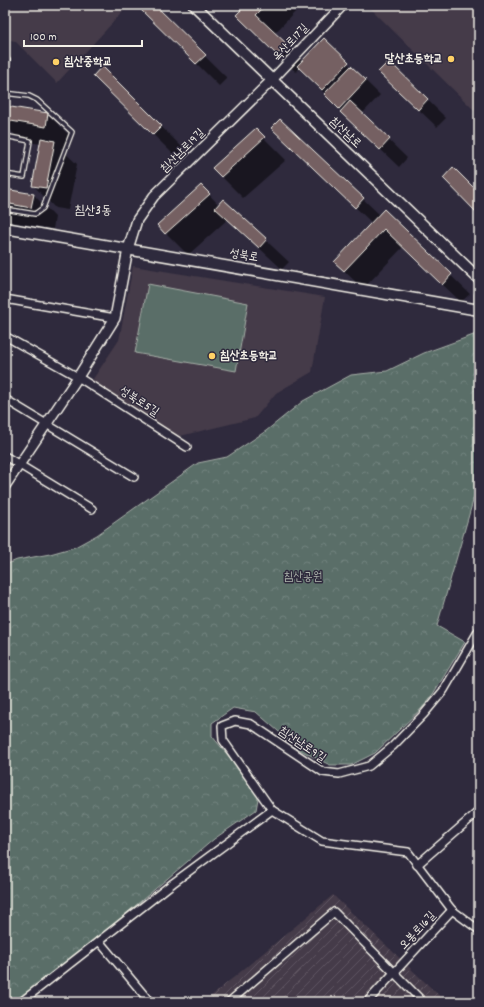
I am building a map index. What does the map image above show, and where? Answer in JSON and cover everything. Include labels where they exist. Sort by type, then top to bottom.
[{"type":"main road","name":"침산남로","points":[[194,5],[479,279]]},
{"type":"main road","name":"성북로","points":[[5,228],[478,310]]},
{"type":"street","name":"옥산로17길","points":[[272,80],[343,5]]},
{"type":"street","name":"침산남로19길","points":[[128,249],[137,220],[154,196],[272,80]]},
{"type":"street","points":[[5,486],[78,377],[115,318],[128,249]]},
{"type":"street","points":[[5,299],[115,318]]},
{"type":"street","name":"성북로5길","points":[[5,336],[78,377],[187,447]]},
{"type":"street","points":[[5,399],[134,476]]},
{"type":"street","points":[[5,456],[92,509]]},
{"type":"street","name":"침산남로9길","points":[[272,810],[223,740],[222,726],[235,721],[251,724],[323,772],[339,774],[369,766],[393,746],[424,714],[444,690],[479,630]]},
{"type":"street","points":[[21,1002],[173,883],[272,810],[322,841],[408,852],[452,910]]},
{"type":"street","points":[[417,865],[479,811]]},
{"type":"street","name":"오봉로16길","points":[[366,1002],[452,910],[479,930]]},
{"type":"street","points":[[229,1002],[334,912],[423,1002]]},
{"type":"street","points":[[99,941],[150,1002]]},
{"type":"lane","points":[[5,57],[8,60],[5,80]]},
{"type":"lane","points":[[5,93],[29,96],[38,100],[72,132],[44,208],[35,214],[5,209]]},
{"type":"lane","points":[[5,136],[30,141],[24,177],[5,174]]},
{"type":"lane","points":[[478,310],[477,295],[479,295]]},
{"type":"shaded area","name":"침산중학교","points":[[5,5],[129,5],[57,83],[15,41],[5,39]]},
{"type":"shaded area","name":"달산초등학교","points":[[367,5],[479,5],[478,114]]},
{"type":"shaded area","name":"침산초등학교","points":[[133,266],[325,297],[312,372],[276,393],[255,418],[176,437],[91,382],[119,340]]},
{"type":"shaded area","points":[[333,895],[446,1002],[204,1002]]},
{"type":"green space","points":[[148,284],[248,303],[236,371],[135,353]]},
{"type":"green space","name":"침산공원","points":[[479,333],[479,480],[437,626],[465,642],[433,694],[424,706],[375,753],[351,765],[330,765],[300,750],[256,712],[233,708],[212,723],[212,736],[259,793],[256,810],[214,839],[49,979],[15,1002],[5,1002],[5,565],[17,560],[50,554],[75,547],[97,535],[198,463],[227,457],[266,431],[303,401],[351,375],[387,371],[424,353]]},
{"type":"building","points":[[136,5],[155,5],[206,55],[196,64]]},
{"type":"building","points":[[246,5],[266,5],[256,15],[287,44],[277,55],[236,15]]},
{"type":"building","points":[[324,38],[349,62],[322,90],[297,66]]},
{"type":"building","points":[[389,61],[428,99],[418,110],[378,72]]},
{"type":"building","points":[[102,66],[162,126],[153,135],[93,76]]},
{"type":"building","points":[[351,66],[366,80],[339,109],[324,94]]},
{"type":"building","points":[[350,101],[390,139],[380,150],[340,112]]},
{"type":"building","points":[[5,106],[48,113],[46,127],[5,120]]},
{"type":"building","points":[[280,119],[364,198],[355,208],[271,128]]},
{"type":"building","points":[[256,128],[265,137],[221,177],[212,168]]},
{"type":"building","points":[[41,138],[55,141],[46,188],[32,186]]},
{"type":"building","points":[[453,167],[479,193],[479,215],[443,178]]},
{"type":"building","points":[[201,185],[210,194],[165,234],[157,225]]},
{"type":"building","points":[[5,189],[34,194],[31,208],[5,203]]},
{"type":"building","points":[[223,199],[267,239],[259,248],[215,208]]},
{"type":"building","points":[[384,209],[452,274],[442,285],[384,229],[344,271],[334,262]]},
{"type":"place","name":"달산초등학교","points":[[451,59]]},
{"type":"place","name":"침산중학교","points":[[56,62]]},
{"type":"place","name":"침산초등학교","points":[[212,356]]},
{"type":"district","name":"침산3동","points":[[93,211]]}]
